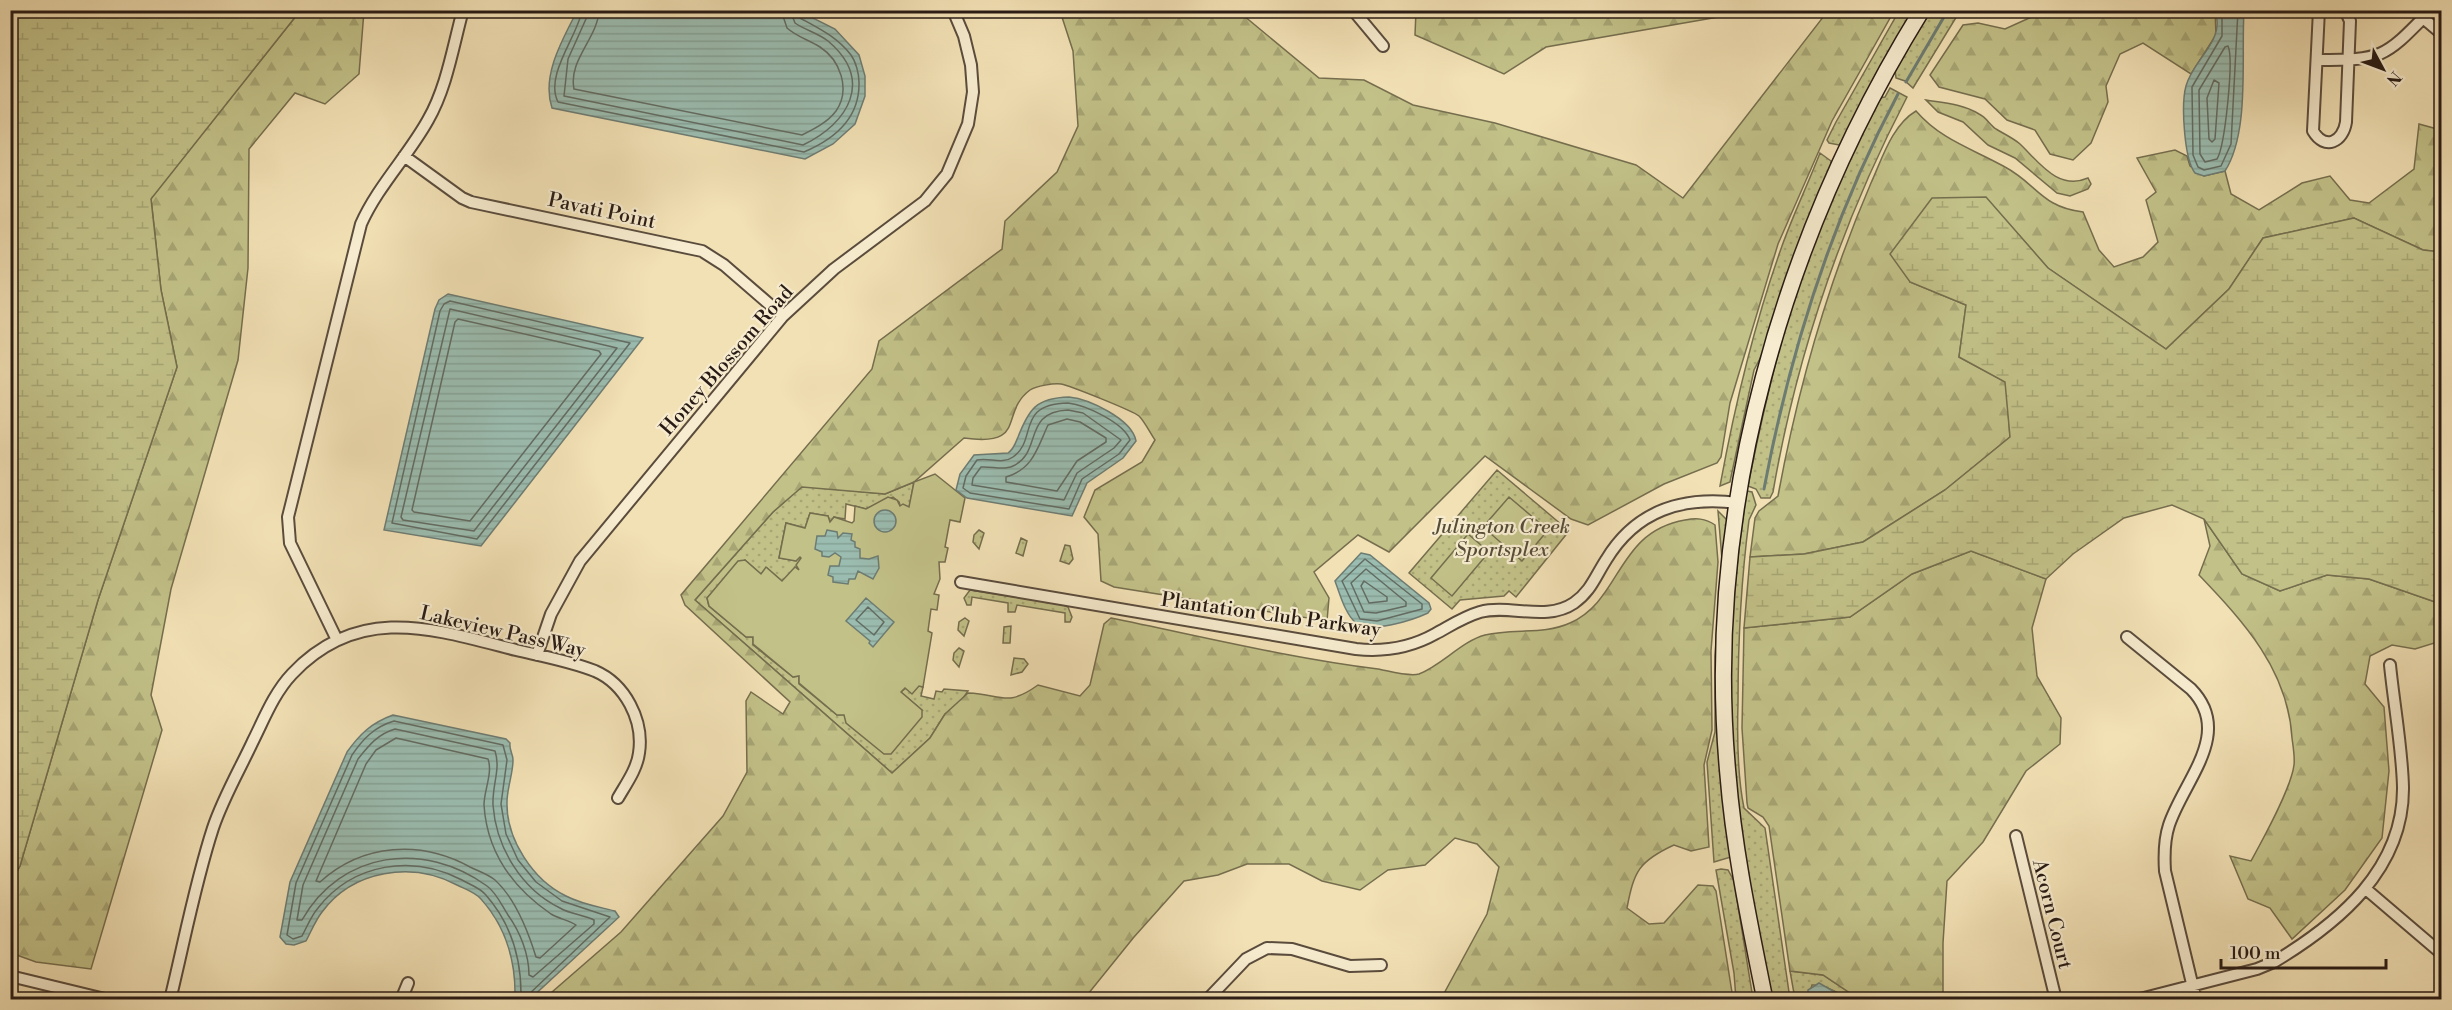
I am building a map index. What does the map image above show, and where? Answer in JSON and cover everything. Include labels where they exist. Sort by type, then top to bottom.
[{"type":"street","points":[[337,640],[290,543],[288,517],[362,224],[369,207],[430,117],[439,96],[463,10]]},
{"type":"street","name":"Honey Blossom Road","points":[[537,655],[551,614],[580,561],[783,316],[834,269],[925,201],[947,174],[968,124],[973,92],[971,65],[964,36],[953,10]]},
{"type":"street","points":[[1353,10],[1383,46]]},
{"type":"street","points":[[1764,999],[1739,862],[1725,733],[1726,631],[1738,503],[1769,359],[1803,251],[1850,140],[1922,10]]},
{"type":"street","points":[[2319,10],[2313,131],[2322,141],[2328,143],[2339,139],[2345,132],[2350,21],[2345,10]]},
{"type":"street","points":[[2317,60],[2373,58],[2397,45],[2427,14],[2442,34]]},
{"type":"street","name":"Pavati Point","points":[[404,156],[471,202],[702,251],[724,265],[783,316]]},
{"type":"street","name":"Plantation Club Parkway","points":[[961,582],[1356,649],[1385,650],[1419,642],[1459,620],[1480,612],[1498,609],[1544,612],[1566,608],[1588,592],[1617,544],[1647,515],[1687,502],[1738,503]]},
{"type":"street","name":"Lakeview Pass Way","points":[[170,999],[213,826],[273,701],[291,675],[313,655],[337,640],[360,632],[400,626],[444,632],[597,672],[611,680],[628,701],[636,715],[640,734],[639,754],[618,798]]},
{"type":"street","points":[[2127,637],[2191,689],[2200,698],[2208,714],[2210,726],[2207,744],[2169,823],[2164,853],[2165,871],[2196,999]]},
{"type":"street","points":[[2136,999],[2257,969],[2274,962],[2367,890],[2379,873],[2392,846],[2403,791],[2390,665]]},
{"type":"street","name":"Acorn Court","points":[[2016,836],[2056,999]]},
{"type":"street","points":[[2367,890],[2442,954]]},
{"type":"street","points":[[1207,999],[1246,959],[1267,948],[1292,949],[1350,966],[1381,965]]},
{"type":"street","points":[[10,976],[109,999]]},
{"type":"street","points":[[401,999],[408,983]]},
{"type":"green space","points":[[11,10],[300,11],[151,199],[161,290],[177,367],[98,600],[20,866],[11,882]]},
{"type":"green space","points":[[1416,10],[1753,11],[1546,47],[1504,74],[1415,35]]},
{"type":"green space","points":[[2047,10],[2215,10],[2216,35],[2191,74],[2143,43],[2120,54],[2106,86],[2108,102],[2091,143],[2073,160],[2050,154],[2035,130],[2007,120],[1985,99],[1939,87],[1930,75],[1963,25],[1978,23],[2005,29]]},
{"type":"green space","points":[[300,11],[364,11],[359,74],[325,104],[295,93],[249,149],[248,268],[238,360],[171,589],[151,695],[162,730],[91,969],[36,962],[11,953],[11,882],[20,866],[98,600],[177,367],[161,290],[151,198]]},
{"type":"green space","points":[[1060,11],[1238,11],[1319,78],[1364,80],[1413,105],[1495,123],[1636,165],[1683,198],[1824,16],[1822,11],[1894,11],[1832,121],[1778,244],[1730,403],[1721,457],[1717,463],[1664,484],[1588,525],[1571,519],[1485,456],[1389,552],[1358,535],[1314,572],[1329,598],[1327,621],[1114,587],[1101,581],[1098,534],[1084,517],[1095,490],[1142,462],[1155,440],[1141,418],[1134,413],[1067,386],[1050,384],[1030,390],[1021,399],[1005,433],[997,438],[964,438],[914,482],[885,494],[802,487],[773,512],[695,600],[892,773],[930,738],[945,714],[968,693],[1011,698],[1038,685],[1080,696],[1090,685],[1104,624],[1111,618],[1278,653],[1415,675],[1436,665],[1468,642],[1485,635],[1550,629],[1570,623],[1587,612],[1600,599],[1632,552],[1645,538],[1662,527],[1685,520],[1708,521],[1715,525],[1718,562],[1711,651],[1712,730],[1704,765],[1709,847],[1691,851],[1674,845],[1653,856],[1636,876],[1627,908],[1649,924],[1664,923],[1698,885],[1713,886],[1716,891],[1733,999],[1441,999],[1487,914],[1499,867],[1477,844],[1455,838],[1425,865],[1388,870],[1360,890],[1322,881],[1289,864],[1247,864],[1218,875],[1184,881],[1134,937],[1084,999],[544,999],[621,932],[723,816],[747,772],[746,701],[751,692],[783,714],[790,702],[685,605],[681,595],[872,369],[879,341],[1002,249],[1005,221],[1057,172],[1078,126],[1073,51]]},
{"type":"green space","points":[[1899,11],[1917,11],[1845,138],[1839,145],[1829,143],[1827,140],[1836,122]]},
{"type":"green space","points":[[1930,11],[1960,11],[1913,88],[1905,81],[1896,78],[1895,69]]},
{"type":"green space","points":[[1890,88],[1907,97],[1842,240],[1795,389],[1773,492],[1770,498],[1761,498],[1756,489],[1748,486],[1761,422],[1785,328],[1816,235],[1838,183],[1879,98],[1885,97]]},
{"type":"green space","points":[[1926,100],[1953,104],[1973,111],[2020,144],[2058,178],[2077,181],[2088,178],[2091,184],[2088,189],[2070,196],[2057,193],[2015,158],[1988,145],[1963,122],[1938,112]]},
{"type":"green space","points":[[1916,111],[1947,137],[2005,167],[2048,200],[2083,212],[2099,250],[2114,267],[2143,257],[2158,242],[2146,200],[2156,192],[2137,158],[2175,150],[2187,156],[2190,166],[2204,176],[2225,171],[2231,194],[2259,210],[2302,183],[2330,176],[2350,200],[2369,203],[2414,169],[2419,124],[2437,129],[2441,134],[2441,252],[2423,250],[2354,218],[2263,238],[2229,289],[2166,349],[2048,268],[1986,198],[1910,282],[1966,305],[1959,357],[2006,382],[2010,437],[1945,490],[1863,542],[1804,554],[1750,557],[1755,518],[1759,511],[1778,496],[1805,376],[1828,298],[1855,221],[1889,143],[1900,125]]},
{"type":"green space","points":[[1820,153],[1831,161],[1830,171],[1766,347],[1754,370],[1730,482],[1720,486],[1739,395],[1772,275],[1786,234]]},
{"type":"green space","points":[[1986,197],[2048,268],[2166,349],[2229,289],[2263,238],[2354,218],[2423,250],[2441,252],[2441,604],[2369,579],[2327,575],[2280,591],[2242,574],[2204,519],[2172,505],[2124,518],[2073,554],[2046,579],[1971,551],[1912,574],[1850,617],[1744,628],[1750,557],[1804,554],[1863,542],[1945,490],[2010,437],[2005,382],[1959,357],[1966,305],[1910,282],[1890,254],[1932,198]]},
{"type":"green space","name":"Julington Creek Sportsplex","points":[[1497,470],[1569,531],[1516,597],[1509,591],[1504,596],[1460,600],[1452,609],[1409,573]]},
{"type":"green space","points":[[935,474],[965,498],[960,522],[950,520],[945,562],[939,562],[940,579],[934,594],[939,595],[937,610],[931,609],[928,631],[932,633],[923,687],[919,686],[912,694],[905,688],[901,692],[922,710],[922,717],[891,754],[884,754],[846,723],[844,715],[837,715],[799,683],[799,676],[793,677],[753,644],[753,637],[746,637],[709,606],[707,598],[738,561],[745,560],[761,574],[766,567],[782,581],[795,567],[799,570],[796,565],[800,557],[796,561],[779,558],[786,523],[805,528],[810,513],[828,516],[830,522],[834,517],[852,523],[855,506],[866,509],[888,497],[897,500],[900,506],[903,504],[909,507],[914,482]]},
{"type":"green space","points":[[914,482],[906,524],[899,502],[893,497],[866,509],[846,504],[845,519],[834,517],[830,522],[828,516],[810,513],[805,528],[786,523],[779,558],[796,561],[799,557],[802,558],[799,570],[782,581],[767,568],[761,574],[745,560],[707,598],[709,606],[746,637],[753,637],[753,645],[793,677],[799,676],[799,684],[837,715],[922,710],[901,692],[911,686],[923,687],[921,696],[934,699],[936,691],[942,692],[944,689],[968,691],[959,704],[945,714],[930,738],[892,773],[695,600],[773,512],[802,486],[885,494]]},
{"type":"green space","points":[[1747,491],[1752,492],[1756,505],[1749,520],[1740,612],[1739,769],[1744,808],[1765,828],[1790,999],[1771,999],[1746,864],[1734,779],[1730,696],[1731,655],[1736,572]]},
{"type":"green space","points":[[1509,497],[1548,530],[1522,561],[1483,527]]},
{"type":"green space","points":[[1718,511],[1729,522],[1731,857],[1714,862],[1707,762],[1715,732],[1715,656],[1722,560]]},
{"type":"green space","points":[[2204,519],[2242,574],[2280,591],[2327,575],[2369,579],[2441,604],[2441,641],[2415,649],[2392,645],[2370,656],[2365,684],[2384,707],[2389,771],[2382,838],[2345,890],[2292,939],[2270,908],[2248,899],[2230,856],[2251,861],[2288,787],[2294,765],[2294,755],[2289,713],[2273,669],[2247,629],[2199,575],[2210,546]]},
{"type":"green space","points":[[979,530],[984,533],[979,549],[973,542],[974,535]]},
{"type":"green space","points":[[1468,534],[1489,552],[1452,596],[1431,578]]},
{"type":"green space","points":[[1021,538],[1027,541],[1023,556],[1016,553]]},
{"type":"green space","points":[[1065,545],[1070,546],[1073,559],[1069,564],[1060,561]]},
{"type":"green space","points":[[1971,551],[2046,579],[2032,628],[2037,676],[2061,718],[2060,744],[2026,771],[1983,842],[1947,881],[1943,943],[1943,999],[1859,999],[1823,975],[1790,971],[1769,826],[1763,817],[1748,808],[1747,803],[1742,728],[1744,628],[1850,617],[1912,574]]},
{"type":"green space","points":[[970,590],[1061,604],[1068,607],[1072,617],[1070,622],[1065,622],[1065,613],[1017,605],[1015,612],[1008,612],[1008,603],[972,597],[971,605],[967,605],[964,598]]},
{"type":"green space","points":[[965,618],[969,621],[964,636],[958,630],[959,622]]},
{"type":"green space","points":[[1011,626],[1010,643],[1003,643],[1004,627]]},
{"type":"green space","points":[[959,648],[964,651],[959,667],[953,660],[954,653]]},
{"type":"green space","points":[[1014,658],[1024,659],[1028,664],[1022,672],[1011,675]]},
{"type":"green space","points":[[1716,870],[1728,870],[1734,881],[1753,999],[1736,999],[1734,973]]},
{"type":"green space","points":[[1790,971],[1823,975],[1859,999],[1846,997],[1819,985],[1812,985],[1808,999],[1795,999]]},
{"type":"water","points":[[577,11],[799,11],[835,29],[859,55],[865,76],[865,96],[855,124],[833,144],[805,159],[552,108],[549,96],[551,70],[560,45]]},
{"type":"water","points":[[2215,11],[2244,11],[2243,94],[2238,136],[2233,155],[2225,171],[2204,176],[2195,173],[2188,156],[2184,131],[2184,94],[2190,76],[2213,41],[2217,22]]},
{"type":"water","points":[[448,294],[643,338],[481,546],[384,530],[435,309],[439,300]]},
{"type":"water","points":[[1069,397],[1098,406],[1118,418],[1127,425],[1136,441],[1123,458],[1087,483],[1072,516],[967,498],[956,490],[960,474],[974,455],[1008,453],[1012,450],[1026,419],[1035,407],[1049,400]]},
{"type":"water","points":[[885,510],[893,513],[896,521],[893,529],[885,532],[877,529],[874,521],[877,513]]},
{"type":"water","points":[[827,530],[837,532],[838,538],[843,533],[852,534],[851,540],[855,542],[855,547],[860,549],[860,558],[869,559],[878,556],[879,568],[873,579],[858,571],[855,579],[849,579],[848,584],[833,582],[833,577],[828,575],[830,566],[839,566],[841,557],[835,553],[829,557],[822,556],[822,552],[815,549],[817,536],[825,536]]},
{"type":"water","points":[[1361,553],[1370,555],[1429,603],[1431,609],[1428,613],[1381,627],[1362,626],[1356,623],[1346,609],[1335,581]]},
{"type":"water","points":[[866,598],[894,622],[873,647],[870,641],[846,621]]},
{"type":"water","points":[[393,715],[506,739],[510,743],[513,760],[507,797],[508,816],[511,830],[524,857],[543,880],[554,889],[578,901],[615,911],[619,917],[530,999],[515,999],[514,972],[508,946],[497,922],[481,899],[467,889],[421,873],[384,874],[366,879],[335,898],[320,915],[306,941],[294,945],[286,944],[280,937],[290,882],[347,752],[367,730]]},
{"type":"water","points":[[1819,983],[1847,999],[1808,999],[1808,990]]},
{"type":"waterway","points":[[1906,82],[1948,10]]},
{"type":"waterway","points":[[1764,489],[1787,386],[1816,286],[1853,189],[1898,94]]}]
